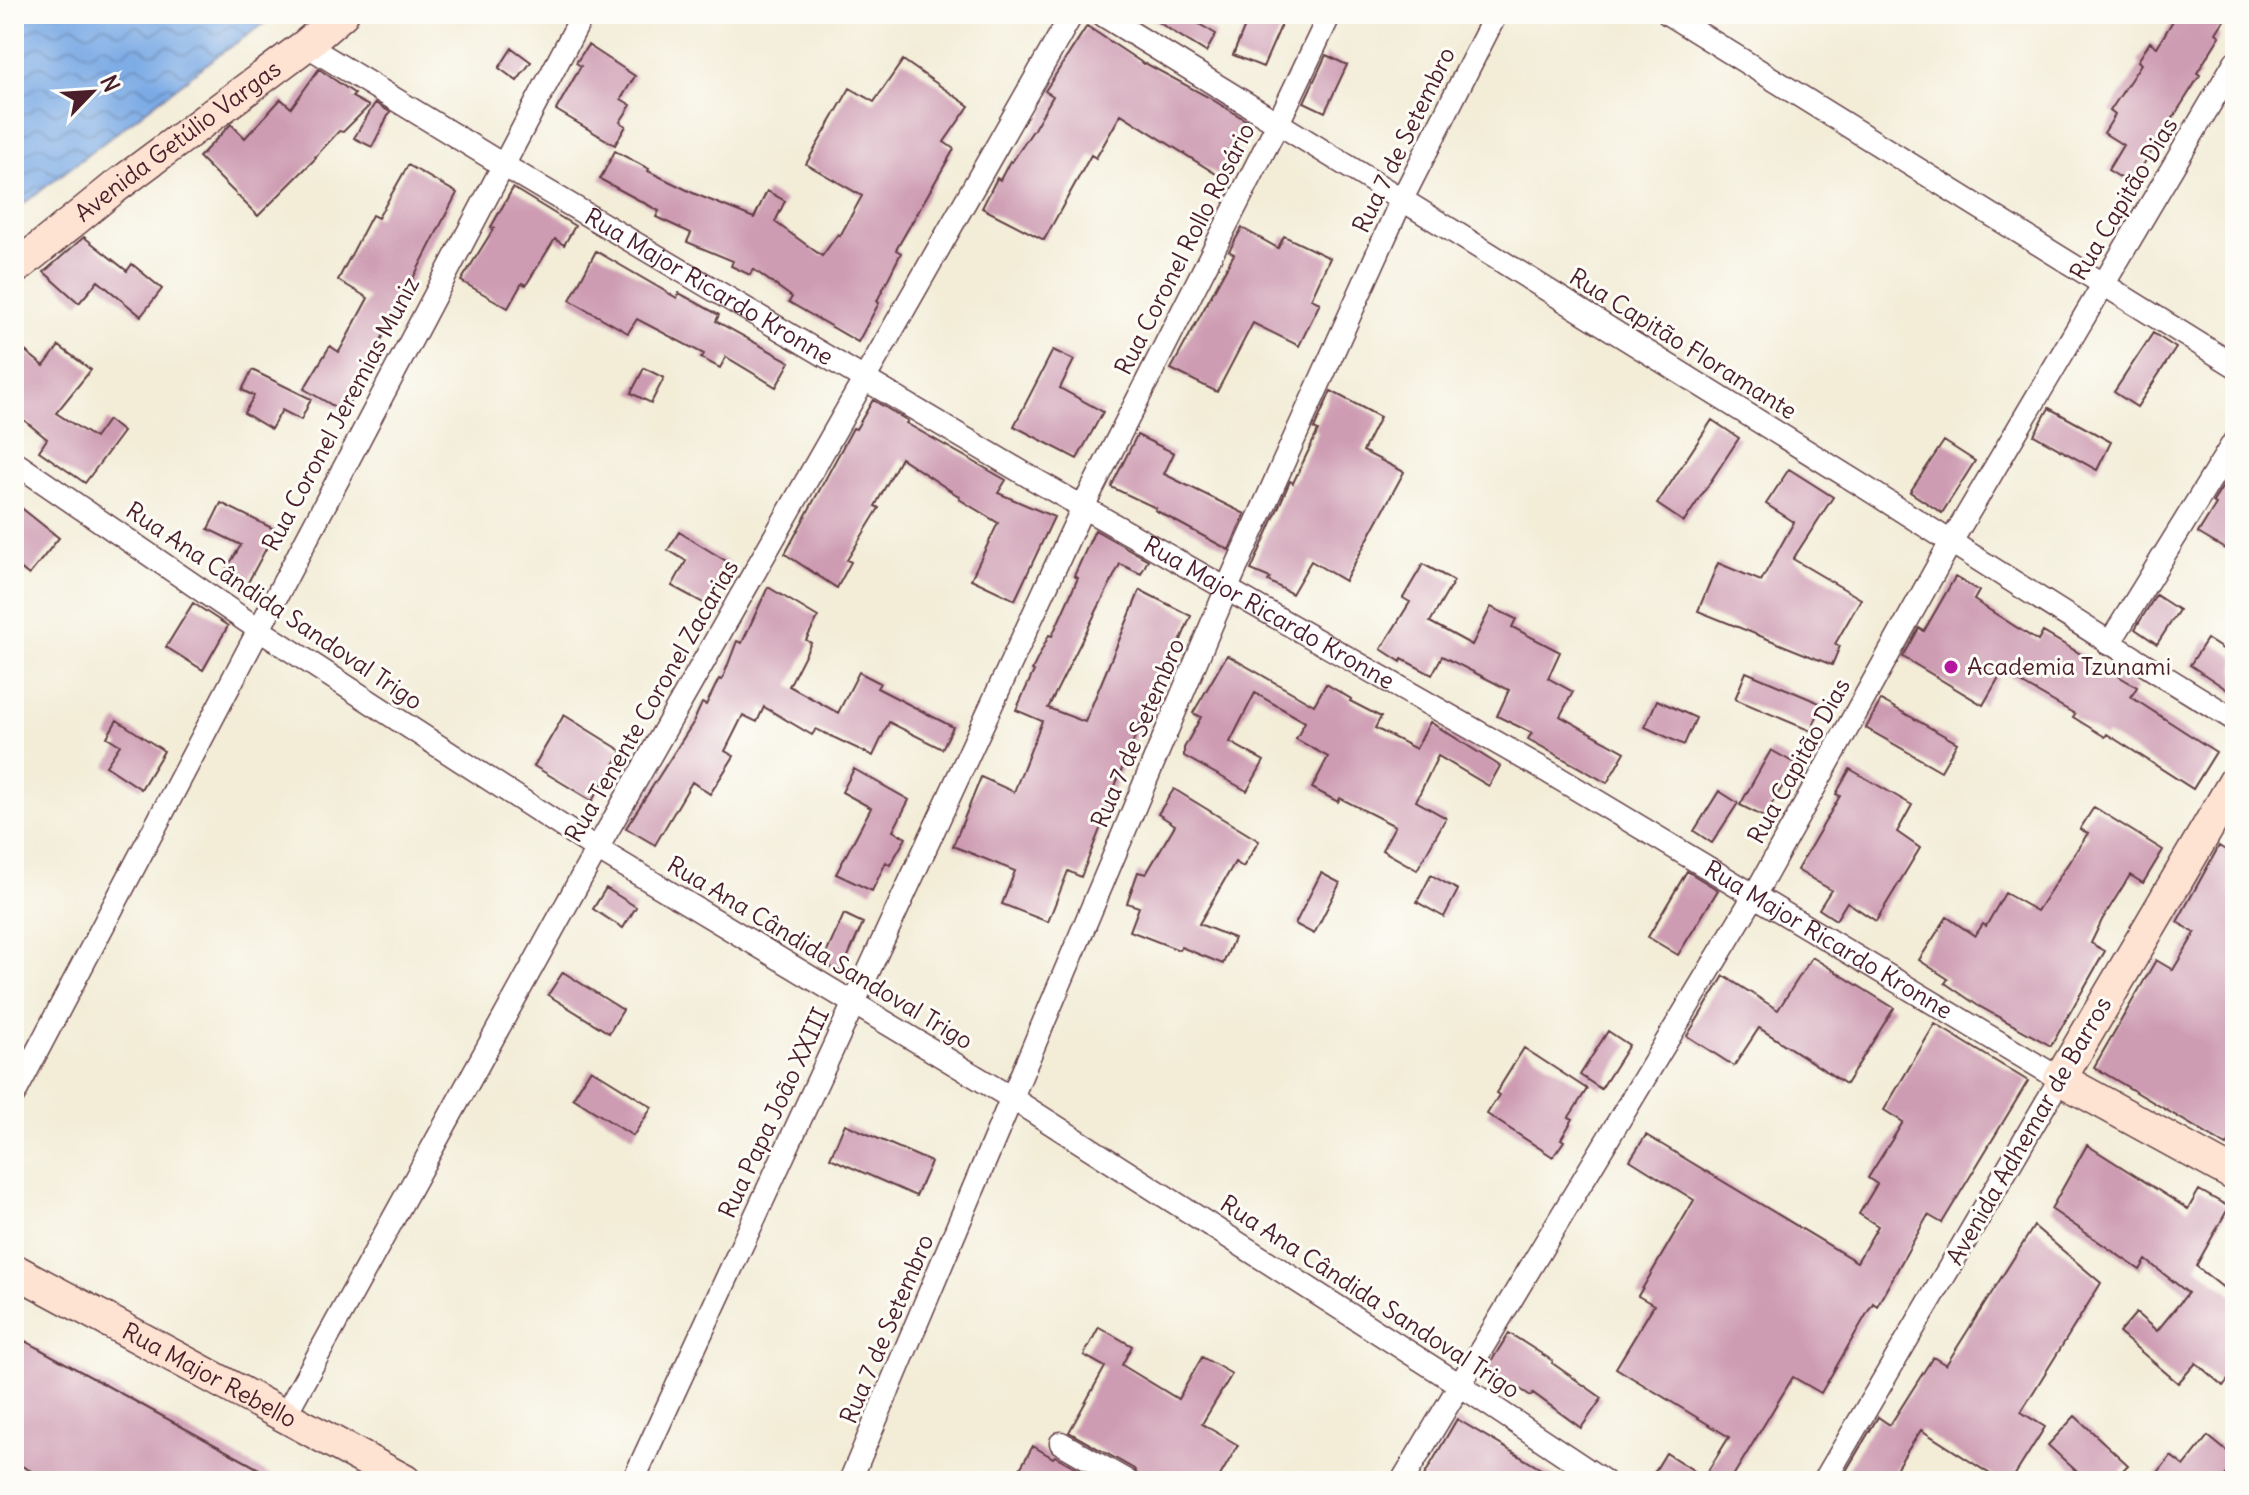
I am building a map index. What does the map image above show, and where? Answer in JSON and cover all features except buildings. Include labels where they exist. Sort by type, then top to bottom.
[{"type":"main road","name":"Avenida Getúlio Vargas","points":[[14,269],[114,188],[306,45],[342,14]]},
{"type":"main road","name":"Avenida Adhemar de Barros","points":[[2060,1079],[2235,781]]},
{"type":"main road","name":"Rua Major Ricardo Kronne","points":[[2060,1079],[2235,1175]]},
{"type":"main road","name":"Rua Major Rebello","points":[[14,1270],[405,1481]]},
{"type":"street","name":"Rua Coronel Jeremias Muniz","points":[[14,1095],[583,14]]},
{"type":"street","name":"Rua Tenente Coronel Zacarias","points":[[284,1417],[597,849],[1072,14]]},
{"type":"street","name":"Rua Capitão Floramante","points":[[1101,14],[2235,720]]},
{"type":"street","name":"Rua Coronel Rollo Rosário","points":[[1083,507],[1330,14]]},
{"type":"street","name":"Rua 7 de Setembro","points":[[850,1481],[1227,588],[1402,199],[1496,14]]},
{"type":"street","points":[[1668,14],[2235,366]]},
{"type":"street","name":"Rua Major Ricardo Kronne","points":[[306,45],[503,165],[1083,507],[1550,773],[2060,1079]]},
{"type":"street","name":"Rua Capitão Dias","points":[[1402,1481],[1754,896],[1951,542],[2235,62]]},
{"type":"street","points":[[2109,644],[2235,440]]},
{"type":"street","name":"Rua Ana Cândida Sandoval Trigo","points":[[14,462],[258,629],[597,849],[1013,1099],[1460,1385],[1604,1481]]},
{"type":"street","name":"Rua Papa João XXIII","points":[[633,1481],[1083,507]]},
{"type":"street","name":"Avenida Adhemar de Barros","points":[[1824,1481],[2060,1079]]},
{"type":"street","points":[[1061,1443],[1127,1481]]},
{"type":"water","points":[[14,14],[278,14],[213,59],[14,211]]},
{"type":"place","name":"Academia Tzunami","points":[[1951,667]]}]
